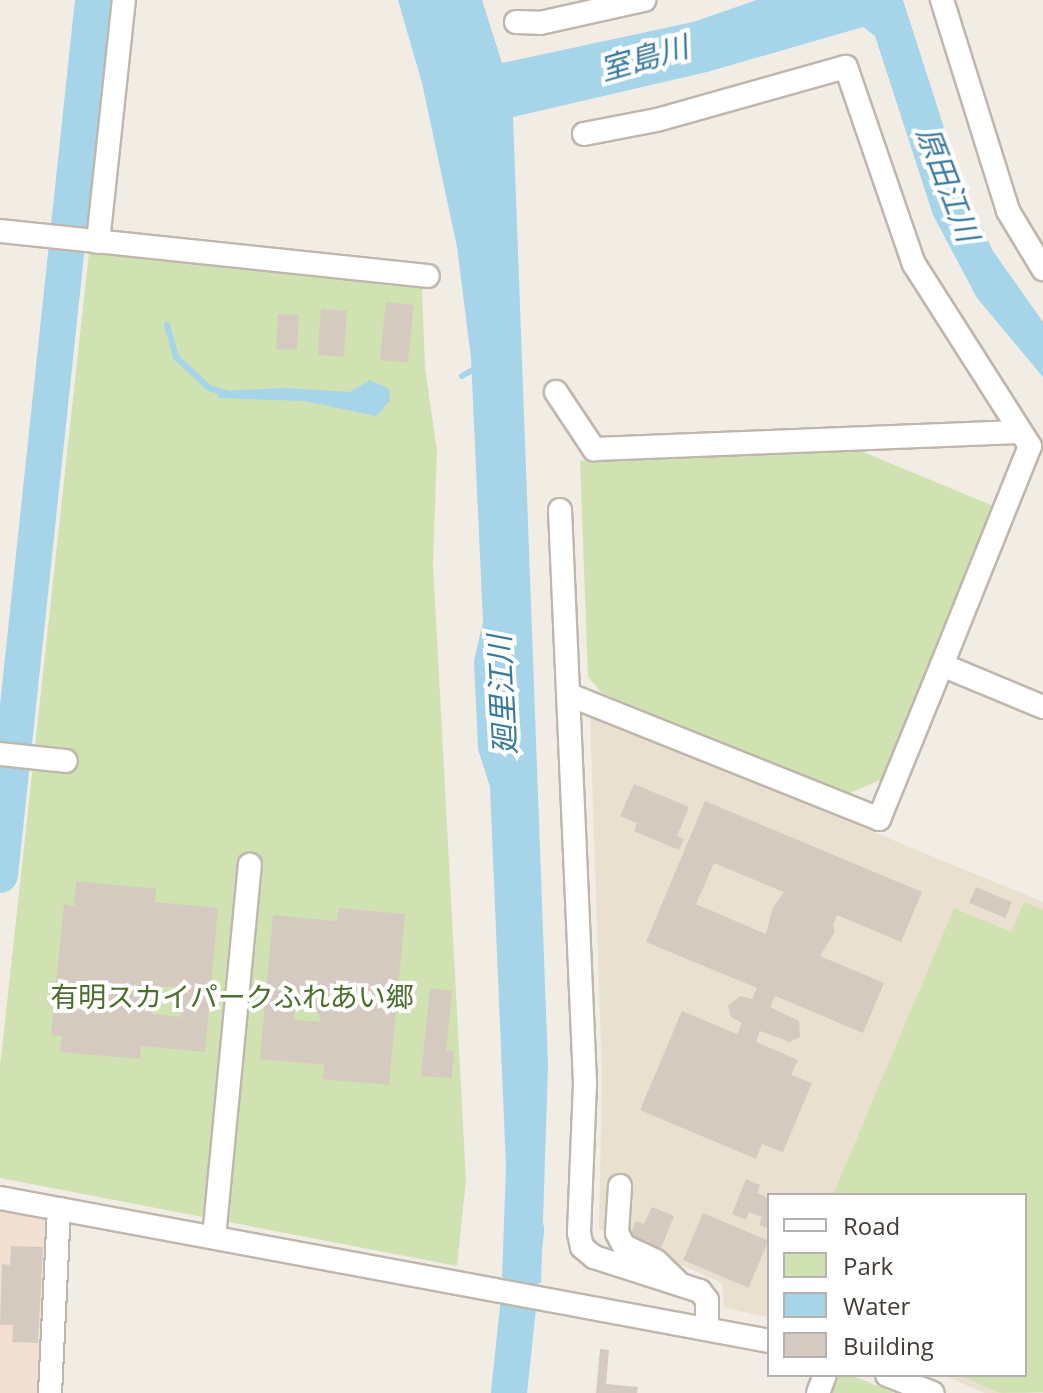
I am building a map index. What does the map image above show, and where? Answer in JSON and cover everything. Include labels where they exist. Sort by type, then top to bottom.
[{"type":"street","points":[[78,240],[124,0]]},
{"type":"street","points":[[516,22],[540,23],[644,0]]},
{"type":"street","points":[[942,0],[1008,211],[1043,269]]},
{"type":"street","points":[[572,696],[879,819],[1030,446],[914,264],[846,67],[657,120],[584,134]]},
{"type":"street","points":[[0,231],[428,276]]},
{"type":"street","points":[[556,392],[594,449],[1020,432]]},
{"type":"street","points":[[560,510],[572,696],[585,1083],[579,1233],[582,1247],[594,1257],[700,1291],[707,1300],[707,1329]]},
{"type":"street","points":[[942,665],[1043,707]]},
{"type":"street","points":[[0,754],[66,761]]},
{"type":"street","points":[[214,1237],[250,865]]},
{"type":"street","points":[[620,1186],[617,1233],[624,1246],[656,1261],[678,1282]]},
{"type":"street","points":[[0,1198],[767,1341]]},
{"type":"street","points":[[50,1393],[59,1209]]},
{"type":"street","points":[[892,1377],[933,1393]]},
{"type":"shaded area","points":[[590,715],[1043,902],[1043,1393],[985,1393],[948,1377],[1027,1377],[1027,1193],[767,1193],[767,1317],[724,1308],[722,1283],[599,1229],[602,1077]]},
{"type":"shaded area","points":[[0,1211],[49,1220],[40,1393],[0,1393]]},
{"type":"green space","name":"有明スカイパークふれあい郷","points":[[89,252],[422,287],[425,368],[437,451],[433,563],[466,1180],[457,1266],[0,1178],[0,1067]]},
{"type":"green space","points":[[856,449],[996,507],[883,779],[847,794],[602,693],[588,677],[580,461]]},
{"type":"green space","points":[[1024,902],[1043,910],[1043,1392],[1001,1393],[963,1377],[1027,1377],[1027,1193],[834,1193],[954,908],[1011,932]]},
{"type":"green space","points":[[838,1377],[856,1377],[894,1393],[832,1393]]},
{"type":"water","points":[[398,0],[482,0],[502,63],[693,22],[757,0],[903,0],[963,187],[993,251],[1043,322],[1043,377],[977,298],[933,215],[875,36],[863,27],[707,72],[513,117],[548,1066],[541,1283],[502,1277],[506,1167],[490,787],[478,749],[474,661],[483,622],[471,358],[457,247],[422,83]]},
{"type":"water","points":[[370,380],[389,389],[390,401],[376,416],[305,401],[217,398],[221,391],[285,388],[350,392]]},
{"type":"building","points":[[386,302],[414,305],[408,363],[380,360]]},
{"type":"building","points":[[321,309],[347,311],[344,357],[318,355]]},
{"type":"building","points":[[278,314],[299,315],[297,350],[276,349]]},
{"type":"building","points":[[634,784],[689,807],[677,836],[684,839],[679,850],[634,831],[637,823],[620,816]]},
{"type":"building","points":[[705,801],[922,892],[901,942],[837,915],[833,925],[835,932],[820,956],[884,983],[863,1033],[775,996],[770,1007],[799,1021],[800,1037],[790,1042],[760,1031],[756,1042],[798,1060],[791,1075],[812,1083],[783,1152],[762,1144],[756,1159],[640,1110],[682,1011],[737,1034],[742,1023],[731,1017],[728,1006],[740,996],[752,999],[757,988],[646,942]],"holes":[[[714,863],[784,892],[773,907],[766,934],[696,904]]]},
{"type":"building","points":[[76,881],[156,889],[155,902],[218,908],[205,1052],[141,1046],[140,1059],[60,1052],[62,1036],[51,1035],[64,904],[74,906]],"holes":[[[155,986],[183,988],[180,1017],[152,1014]]]},
{"type":"building","points":[[976,887],[1012,902],[1005,918],[969,903]]},
{"type":"building","points":[[339,908],[405,914],[389,1085],[323,1079],[324,1065],[260,1059],[273,915],[337,921]],"holes":[[[296,996],[315,1006],[321,1022],[294,1020]]]},
{"type":"building","points":[[430,988],[452,991],[446,1051],[454,1051],[452,1078],[421,1076]]},
{"type":"building","points":[[746,1179],[760,1185],[757,1193],[767,1197],[767,1228],[759,1225],[762,1217],[749,1212],[746,1220],[732,1214]]},
{"type":"building","points":[[652,1207],[674,1216],[661,1248],[630,1235],[636,1221],[644,1224]]},
{"type":"building","points":[[703,1213],[767,1240],[748,1288],[683,1260]]},
{"type":"building","points":[[11,1246],[43,1247],[38,1343],[12,1342],[13,1325],[0,1325],[2,1264],[10,1265]]},
{"type":"building","points":[[600,1349],[609,1350],[606,1384],[638,1387],[637,1393],[596,1393]]},
{"type":"waterway","points":[[0,875],[93,0]]},
{"type":"waterway","points":[[167,325],[176,357],[209,388],[226,393]]},
{"type":"waterway","points":[[462,376],[476,368]]},
{"type":"waterway","name":"廻里江川","points":[[509,1393],[526,1230]]},
{"type":"water label","name":"室島川","points":[[644,58]]},
{"type":"water label","name":"原田江川","points":[[948,184]]}]
